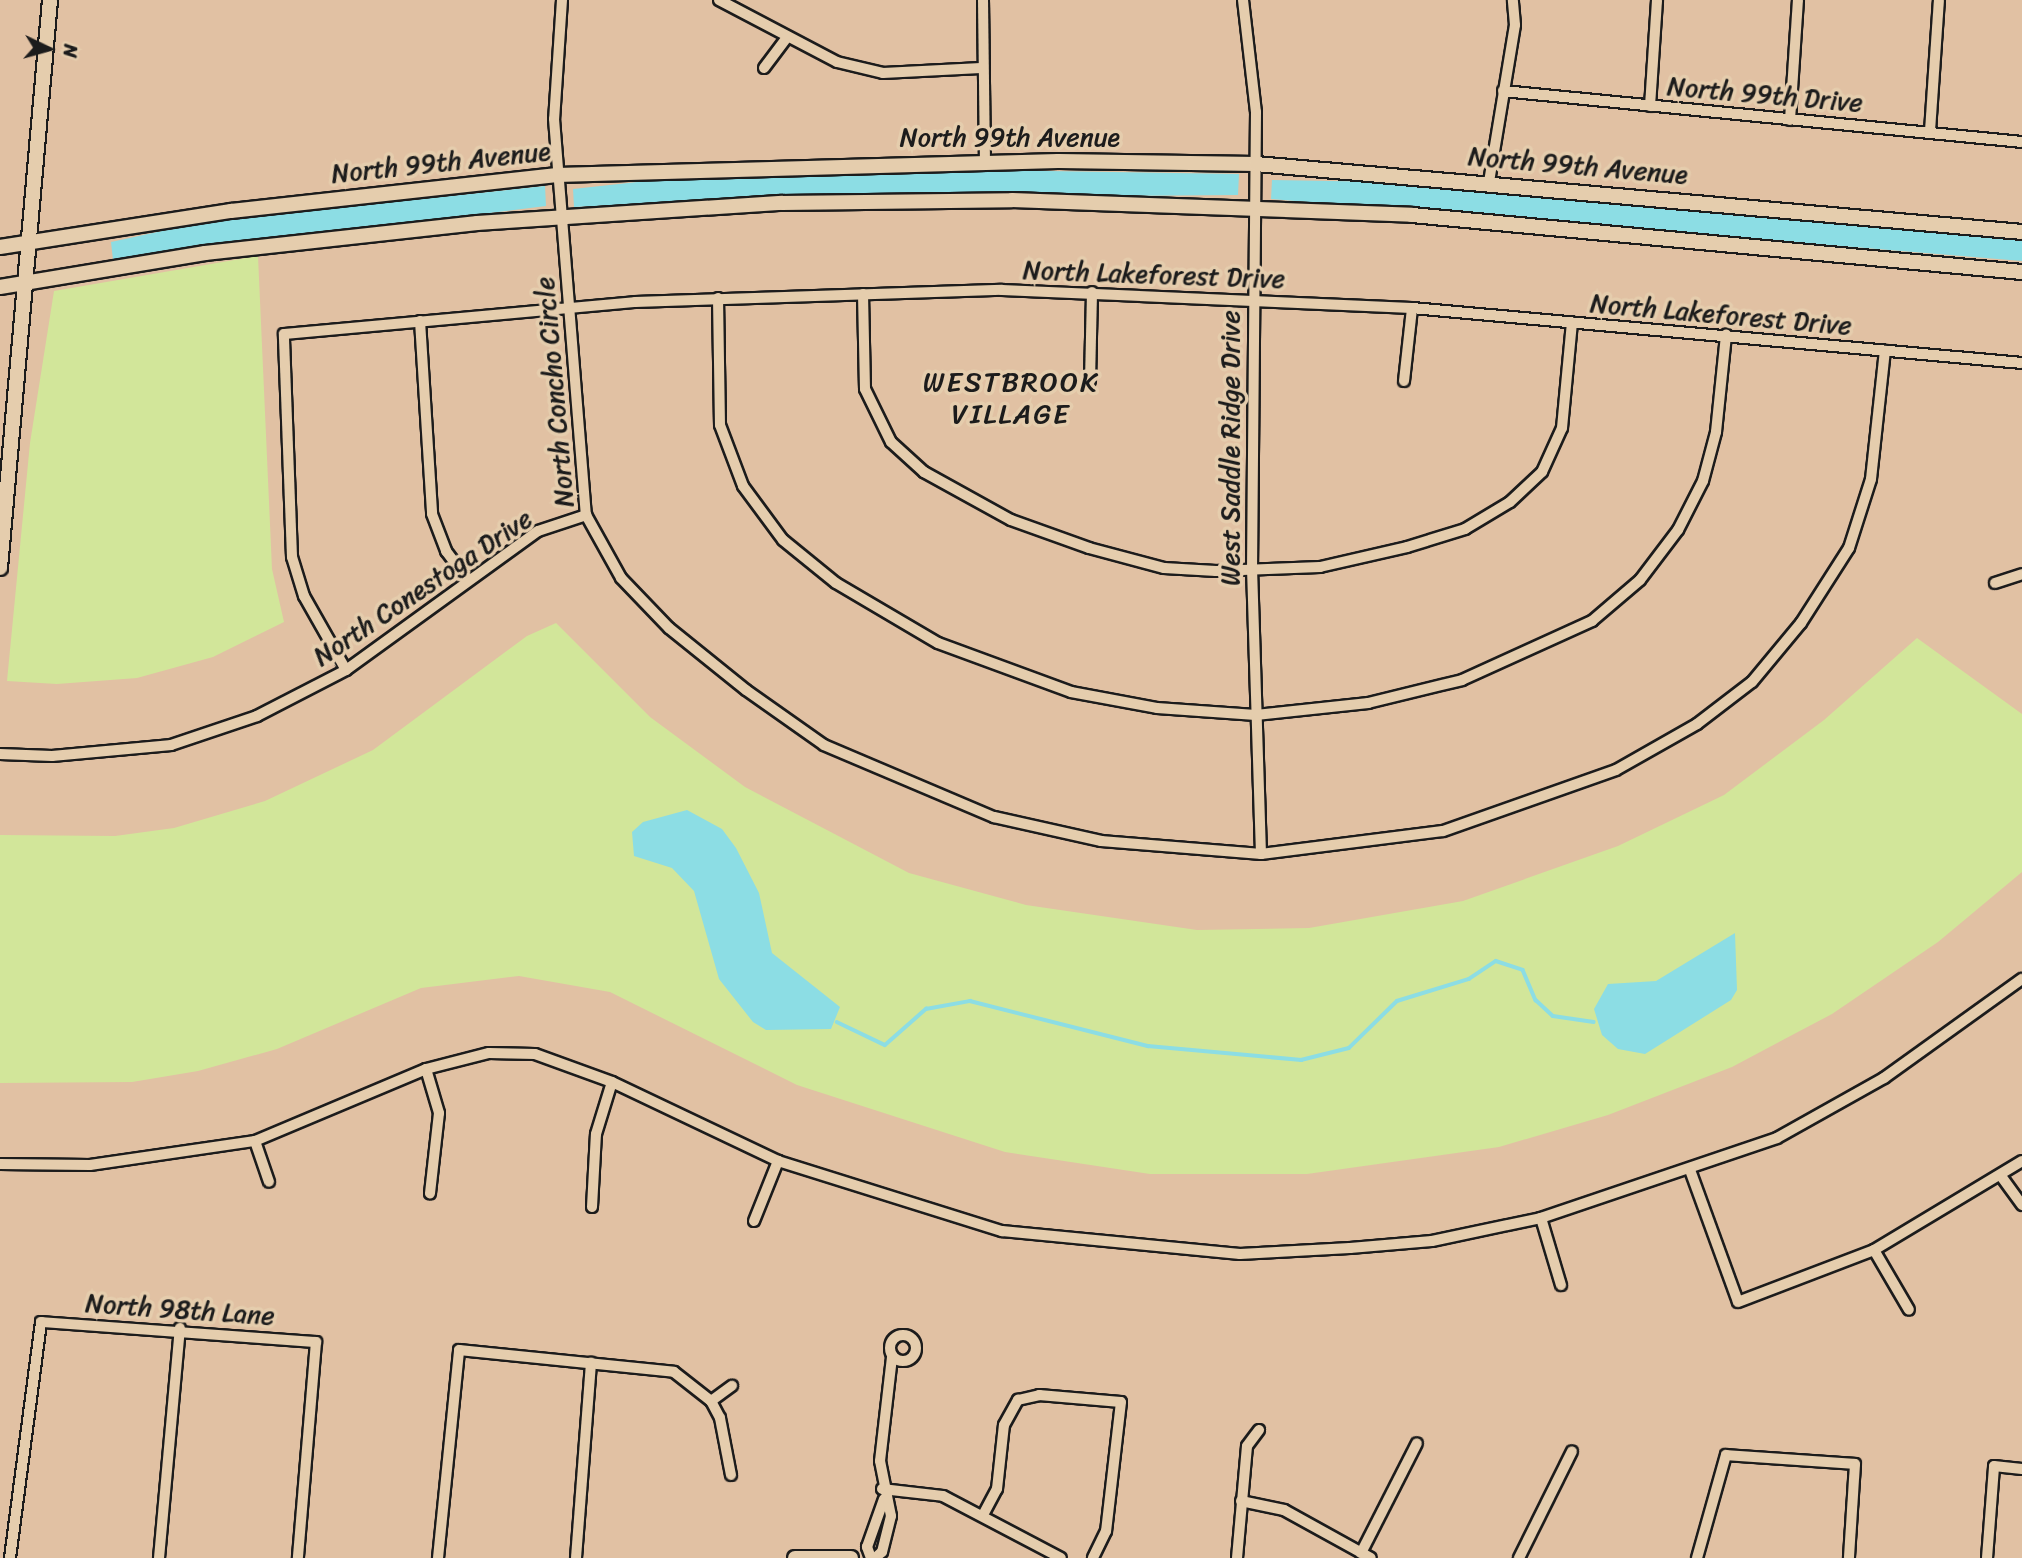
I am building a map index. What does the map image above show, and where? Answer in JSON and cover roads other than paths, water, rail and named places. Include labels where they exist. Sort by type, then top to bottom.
[{"type":"main road","points":[[0,568],[33,241],[50,0]]},
{"type":"main road","name":"North 99th Avenue","points":[[0,247],[279,205],[557,175],[985,161],[1256,164],[1489,182],[2022,232]]},
{"type":"main road","points":[[0,287],[260,247],[560,216],[848,202],[1254,205],[2022,272]]},
{"type":"main road","points":[[805,1557],[851,1558]]},
{"type":"street","name":"North Concho Circle","points":[[562,0],[553,92],[566,306],[586,515],[621,578],[669,628],[824,745],[994,817],[1101,841],[1261,854],[1360,846],[1507,812],[1616,770],[1697,724],[1752,682],[1801,624],[1849,548],[1871,479],[1885,351]]},
{"type":"street","points":[[719,0],[837,62],[883,73],[981,68]]},
{"type":"street","points":[[984,0],[981,68],[985,161]]},
{"type":"street","name":"West Saddle Ridge Drive","points":[[1243,0],[1256,164],[1251,299],[1252,568],[1261,854]]},
{"type":"street","points":[[1489,182],[1513,0]]},
{"type":"street","points":[[1650,106],[1657,0]]},
{"type":"street","points":[[1790,120],[1798,0]]},
{"type":"street","points":[[1930,131],[1939,0]]},
{"type":"street","points":[[764,68],[787,37]]},
{"type":"street","name":"North 99th Drive","points":[[1503,91],[2022,142]]},
{"type":"street","points":[[1090,381],[1092,292]]},
{"type":"street","name":"North Lakeforest Drive","points":[[346,670],[304,596],[292,556],[284,334],[566,306],[718,298],[1092,292],[1412,308],[1726,334],[2022,363]]},
{"type":"street","points":[[863,294],[865,389],[891,442],[924,472],[1012,520],[1089,548],[1164,568],[1320,567],[1407,547],[1465,529],[1510,502],[1542,472],[1562,428],[1572,322]]},
{"type":"street","points":[[718,298],[720,425],[743,486],[783,540],[836,583],[939,643],[1071,692],[1157,708],[1255,715],[1368,703],[1462,680],[1592,621],[1640,580],[1678,530],[1703,481],[1716,432],[1726,334]]},
{"type":"street","points":[[1404,381],[1412,308]]},
{"type":"street","points":[[420,321],[432,514],[446,551],[468,580]]},
{"type":"street","name":"North Conestoga Drive","points":[[0,754],[52,756],[171,745],[257,716],[346,670],[538,531],[586,515]]},
{"type":"street","points":[[1995,583],[2022,574]]},
{"type":"street","points":[[0,1164],[113,1163],[255,1141],[426,1069],[489,1052],[536,1054],[612,1082],[778,1161],[1002,1231],[1145,1249],[1240,1254],[1432,1241],[1541,1218],[1690,1170],[1777,1138],[1884,1078],[2022,979]]},
{"type":"street","points":[[426,1069],[439,1113],[430,1193]]},
{"type":"street","points":[[592,1207],[596,1134],[612,1082]]},
{"type":"street","points":[[255,1141],[269,1182]]},
{"type":"street","points":[[754,1221],[778,1161]]},
{"type":"street","points":[[1690,1170],[1738,1302],[1874,1250],[2022,1161]]},
{"type":"street","points":[[2001,1176],[2022,1205]]},
{"type":"street","points":[[1541,1218],[1561,1284]]},
{"type":"street","points":[[1874,1250],[1909,1310]]},
{"type":"street","name":"North 98th Lane","points":[[10,1558],[41,1322],[180,1328],[316,1342],[298,1558]]},
{"type":"street","points":[[159,1558],[180,1328]]},
{"type":"street","points":[[438,1558],[459,1350],[674,1372],[711,1401],[727,1435],[731,1475]]},
{"type":"street","points":[[883,1494],[867,1547],[873,1558],[888,1536],[883,1494],[882,1420],[892,1357]]},
{"type":"street","points":[[576,1558],[591,1363]]},
{"type":"street","points":[[711,1401],[732,1386]]},
{"type":"street","points":[[983,1515],[997,1489],[1004,1425],[1018,1400],[1039,1395],[1121,1402],[1106,1531],[1093,1558]]},
{"type":"street","points":[[1237,1558],[1247,1446],[1259,1430]]},
{"type":"street","points":[[1361,1553],[1417,1443]]},
{"type":"street","points":[[1519,1558],[1572,1451]]},
{"type":"street","points":[[1698,1558],[1726,1455],[1855,1464],[1849,1558]]},
{"type":"street","points":[[1987,1558],[1994,1466],[2022,1469]]},
{"type":"street","points":[[883,1494],[943,1496],[1061,1558]]},
{"type":"street","points":[[1241,1502],[1284,1510],[1371,1558]]},
{"type":"water","points":[[920,169],[1239,174],[1238,195],[751,199],[574,207],[573,189],[692,176]]},
{"type":"water","points":[[1272,180],[1389,182],[2022,240],[2022,261],[1271,199]]},
{"type":"water","points":[[545,186],[546,206],[113,260],[111,242],[208,221]]},
{"type":"water","points":[[687,810],[722,829],[736,848],[759,893],[772,953],[840,1007],[831,1029],[766,1030],[753,1022],[719,979],[694,891],[672,868],[634,856],[632,832],[643,822]]},
{"type":"water","points":[[1735,933],[1737,990],[1731,1000],[1645,1054],[1618,1049],[1602,1035],[1594,1009],[1608,984],[1656,981]]},
{"type":"waterway","points":[[837,1022],[885,1045],[926,1009],[970,1001],[1148,1046],[1301,1060],[1349,1048],[1397,1001],[1469,979],[1496,961],[1523,970],[1536,1000],[1553,1016],[1594,1022]]},
{"type":"district","name":"WESTBROOK VILLAGE","points":[[1011,398]]}]
